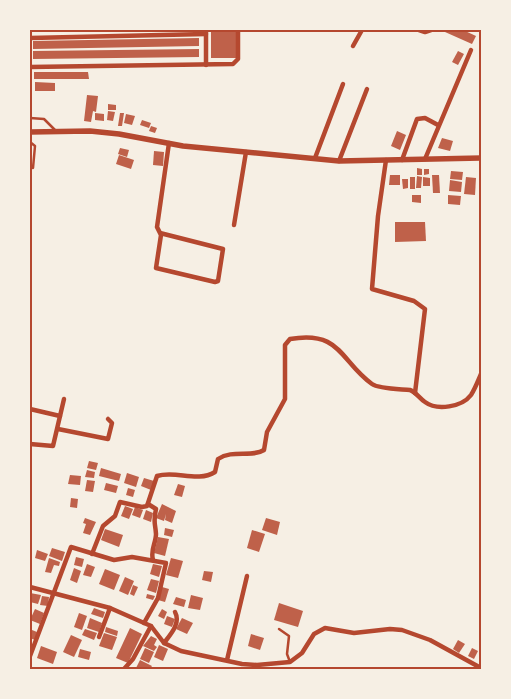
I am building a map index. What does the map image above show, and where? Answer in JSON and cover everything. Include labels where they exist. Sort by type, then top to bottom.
[{"type":"street","points":[[30,68],[236,63],[238,30]]},
{"type":"street","points":[[353,46],[362,30]]},
{"type":"street","points":[[419,30],[425,32],[431,30]]},
{"type":"street","points":[[30,38],[206,32],[206,64]]},
{"type":"street","points":[[425,159],[471,50]]},
{"type":"street","points":[[315,158],[343,84]]},
{"type":"street","points":[[339,161],[367,89]]},
{"type":"street","points":[[402,160],[418,119],[425,118],[438,125]]},
{"type":"street","points":[[30,132],[56,131],[118,134],[169,143],[339,161],[481,158]]},
{"type":"street","points":[[160,234],[223,249],[218,281],[215,282],[156,268],[160,234],[156,227],[169,143]]},
{"type":"street","points":[[234,225],[246,152]]},
{"type":"street","points":[[386,160],[378,216],[372,289],[414,301],[425,308],[416,393]]},
{"type":"street","points":[[92,554],[103,526],[115,516],[120,502],[142,507],[148,504],[158,476],[179,474],[192,477],[205,476],[215,472],[218,459],[226,454],[264,450],[267,432],[285,400],[285,345],[290,339],[307,338],[331,343],[376,387],[384,386],[416,393],[425,402],[433,405],[450,407],[471,396],[481,374]]},
{"type":"street","points":[[30,444],[53,446],[64,399]]},
{"type":"street","points":[[30,409],[60,416]]},
{"type":"street","points":[[58,429],[108,439],[112,423],[108,419]]},
{"type":"street","points":[[148,504],[156,509],[153,523],[156,535],[152,548],[153,560]]},
{"type":"street","points":[[30,656],[70,547],[114,560],[129,557],[153,560],[166,565],[158,598],[144,623]]},
{"type":"street","points":[[227,660],[247,576]]},
{"type":"street","points":[[30,587],[110,608],[152,626],[164,642],[181,651],[257,667],[290,662],[302,653],[314,634],[325,628],[354,633],[390,629],[402,630],[430,640],[481,668]]},
{"type":"street","points":[[99,637],[110,608]]},
{"type":"street","points":[[164,642],[178,619],[175,612]]},
{"type":"street","points":[[124,669],[134,659],[152,626]]},
{"type":"lane","points":[[30,118],[44,119],[56,131]]},
{"type":"lane","points":[[30,142],[35,146],[33,168]]},
{"type":"lane","points":[[279,629],[288,636],[287,654],[290,662]]},
{"type":"building","points":[[211,30],[236,30],[236,58],[211,58]]},
{"type":"building","points":[[447,30],[463,30],[476,36],[472,44],[445,32]]},
{"type":"building","points":[[199,38],[199,46],[33,49],[33,41]]},
{"type":"building","points":[[199,49],[199,57],[33,59],[33,51]]},
{"type":"building","points":[[458,51],[464,54],[458,65],[452,62]]},
{"type":"building","points":[[34,72],[88,72],[89,79],[34,79]]},
{"type":"building","points":[[35,82],[55,83],[55,91],[35,91]]},
{"type":"building","points":[[87,95],[98,96],[96,112],[93,111],[91,122],[84,121]]},
{"type":"building","points":[[108,104],[116,105],[116,110],[108,110]]},
{"type":"building","points":[[108,111],[115,112],[113,121],[107,120]]},
{"type":"building","points":[[95,113],[104,114],[104,121],[95,120]]},
{"type":"building","points":[[120,113],[124,113],[122,126],[118,126]]},
{"type":"building","points":[[126,114],[135,116],[132,125],[124,123]]},
{"type":"building","points":[[142,120],[151,123],[149,128],[140,125]]},
{"type":"building","points":[[151,126],[157,128],[155,133],[149,131]]},
{"type":"building","points":[[397,131],[406,135],[400,150],[391,146]]},
{"type":"building","points":[[442,138],[453,141],[450,151],[438,148]]},
{"type":"building","points":[[120,148],[129,150],[127,157],[118,154]]},
{"type":"building","points":[[154,151],[164,152],[163,166],[153,165]]},
{"type":"building","points":[[119,155],[134,160],[131,169],[116,164]]},
{"type":"building","points":[[417,168],[422,169],[422,175],[417,175]]},
{"type":"building","points":[[424,169],[429,169],[429,174],[424,175]]},
{"type":"building","points":[[451,171],[463,172],[462,180],[450,179]]},
{"type":"building","points":[[390,175],[400,175],[400,185],[389,185]]},
{"type":"building","points":[[432,175],[439,175],[440,193],[433,193]]},
{"type":"building","points":[[417,176],[422,177],[421,188],[416,188]]},
{"type":"building","points":[[410,177],[415,177],[415,189],[410,189]]},
{"type":"building","points":[[423,177],[430,178],[430,186],[423,186]]},
{"type":"building","points":[[466,177],[476,178],[475,195],[464,194]]},
{"type":"building","points":[[402,179],[408,179],[408,188],[403,189]]},
{"type":"building","points":[[450,180],[462,182],[461,192],[449,191]]},
{"type":"building","points":[[412,195],[421,195],[421,203],[412,202]]},
{"type":"building","points":[[448,195],[461,196],[460,205],[448,204]]},
{"type":"building","points":[[395,222],[425,222],[426,241],[395,242]]},
{"type":"building","points":[[89,461],[98,463],[96,470],[87,468]]},
{"type":"building","points":[[101,468],[121,474],[119,481],[99,476]]},
{"type":"building","points":[[87,470],[95,472],[94,478],[85,477]]},
{"type":"building","points":[[127,473],[139,477],[136,487],[124,483]]},
{"type":"building","points":[[70,475],[81,476],[80,485],[68,484]]},
{"type":"building","points":[[144,478],[154,481],[151,490],[141,486]]},
{"type":"building","points":[[87,480],[95,481],[93,492],[85,491]]},
{"type":"building","points":[[106,483],[118,486],[116,493],[104,490]]},
{"type":"building","points":[[178,484],[185,486],[182,497],[174,495]]},
{"type":"building","points":[[128,488],[135,490],[133,497],[126,495]]},
{"type":"building","points":[[71,498],[78,499],[77,508],[70,507]]},
{"type":"building","points":[[162,504],[176,511],[172,523],[165,520],[166,514],[164,521],[156,518]]},
{"type":"building","points":[[125,506],[133,509],[129,519],[121,516]]},
{"type":"building","points":[[135,507],[143,510],[140,518],[132,515]]},
{"type":"building","points":[[146,510],[153,513],[151,522],[143,519]]},
{"type":"building","points":[[85,518],[96,522],[90,535],[83,533],[86,524],[83,523]]},
{"type":"building","points":[[266,518],[280,522],[277,535],[262,530]]},
{"type":"building","points":[[165,528],[174,530],[172,537],[164,535]]},
{"type":"building","points":[[105,529],[123,535],[119,547],[101,540]]},
{"type":"building","points":[[252,530],[265,534],[259,552],[247,548]]},
{"type":"building","points":[[158,537],[169,539],[165,556],[154,553]]},
{"type":"building","points":[[52,548],[65,552],[62,561],[49,556]]},
{"type":"building","points":[[37,550],[48,554],[45,561],[35,558]]},
{"type":"building","points":[[76,557],[84,559],[82,567],[74,565]]},
{"type":"building","points":[[49,558],[60,562],[59,566],[54,565],[51,573],[45,572]]},
{"type":"building","points":[[171,558],[183,561],[178,578],[166,575]]},
{"type":"building","points":[[87,564],[95,567],[91,577],[83,575]]},
{"type":"building","points":[[153,564],[162,566],[159,577],[150,574]]},
{"type":"building","points":[[74,568],[81,571],[77,583],[70,580]]},
{"type":"building","points":[[105,569],[120,575],[114,590],[99,584]]},
{"type":"building","points":[[204,571],[213,572],[211,582],[202,580]]},
{"type":"building","points":[[125,577],[134,581],[128,595],[119,591]]},
{"type":"building","points":[[151,579],[159,581],[156,593],[147,590]]},
{"type":"building","points":[[133,585],[138,587],[134,596],[130,594]]},
{"type":"building","points":[[162,587],[169,589],[165,602],[158,600]]},
{"type":"building","points":[[30,593],[41,595],[38,604],[30,602]]},
{"type":"building","points":[[147,594],[155,596],[153,600],[146,598]]},
{"type":"building","points":[[191,595],[203,598],[200,610],[188,608]]},
{"type":"building","points":[[42,596],[49,597],[48,606],[40,605]]},
{"type":"building","points":[[176,597],[186,600],[184,607],[173,604]]},
{"type":"building","points":[[279,603],[303,611],[298,627],[274,620]]},
{"type":"building","points":[[94,608],[105,612],[103,618],[91,614]]},
{"type":"building","points":[[35,609],[44,613],[40,624],[30,620]]},
{"type":"building","points":[[162,609],[167,612],[164,619],[158,616]]},
{"type":"building","points":[[79,613],[87,616],[82,630],[74,627]]},
{"type":"building","points":[[167,616],[175,619],[172,627],[164,624]]},
{"type":"building","points":[[90,618],[102,623],[99,632],[87,628]]},
{"type":"building","points":[[182,618],[193,623],[187,634],[176,629]]},
{"type":"building","points":[[106,627],[118,631],[117,636],[105,632]]},
{"type":"building","points":[[130,628],[142,634],[128,663],[116,658]]},
{"type":"building","points":[[85,629],[97,633],[94,640],[82,635]]},
{"type":"building","points":[[32,630],[37,632],[35,640],[30,638]]},
{"type":"building","points":[[104,633],[117,637],[112,650],[99,646]]},
{"type":"building","points":[[251,634],[264,638],[260,650],[248,646]]},
{"type":"building","points":[[71,635],[82,640],[74,657],[63,652]]},
{"type":"building","points":[[151,636],[157,639],[154,645],[157,647],[154,651],[143,646]]},
{"type":"building","points":[[458,640],[465,644],[459,653],[453,649]]},
{"type":"building","points":[[159,645],[168,649],[163,661],[154,657]]},
{"type":"building","points":[[41,646],[57,652],[53,664],[37,658]]},
{"type":"building","points":[[145,648],[154,652],[149,663],[140,659]]},
{"type":"building","points":[[472,648],[478,651],[474,659],[468,656]]},
{"type":"building","points":[[80,649],[91,652],[89,660],[78,657]]},
{"type":"building","points":[[140,660],[152,666],[150,669],[136,668]]}]
